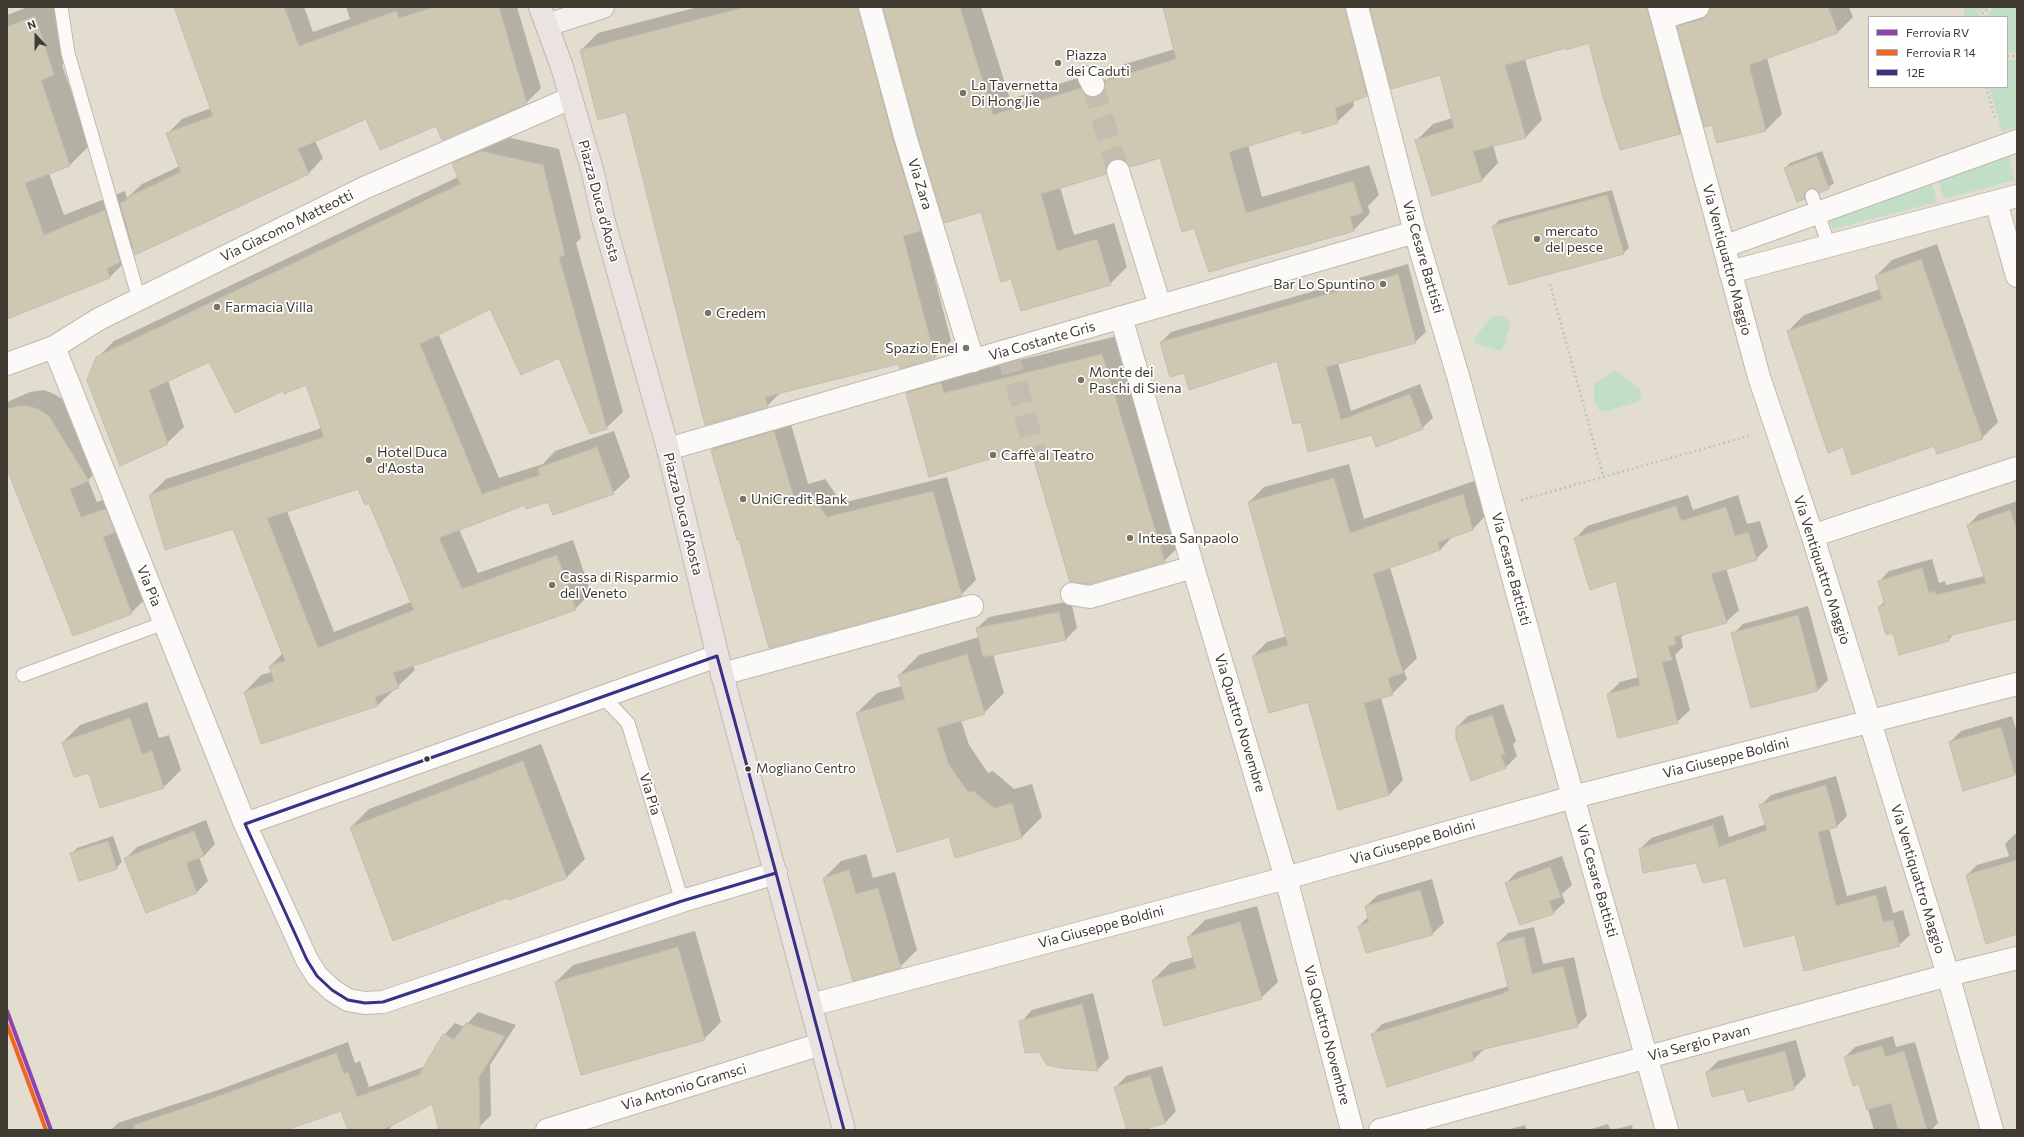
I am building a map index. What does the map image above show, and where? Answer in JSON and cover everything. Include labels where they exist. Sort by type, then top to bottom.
[{"type":"main road","name":"Piazza Duca d'Aosta","points":[[544,16],[572,98],[668,449],[719,665],[844,1130]]},
{"type":"street","points":[[544,16],[603,7]]},
{"type":"street","name":"Via Zara","points":[[870,7],[905,136],[973,361]]},
{"type":"street","name":"Via Cesare Battisti","points":[[1357,7],[1416,232],[1458,376],[1573,797],[1667,1130]]},
{"type":"street","points":[[1661,12],[1698,7]]},
{"type":"street","name":"Via Ventiquattro Maggio","points":[[1661,12],[1762,388],[1813,537],[1948,976],[1992,1130]]},
{"type":"street","name":"Via Giacomo Matteotti","points":[[7,364],[54,347],[99,319],[364,188],[572,98]]},
{"type":"street","points":[[1734,243],[1815,204],[2017,141]]},
{"type":"street","points":[[1118,171],[1160,306]]},
{"type":"street","points":[[1730,272],[2017,196]]},
{"type":"street","points":[[1996,202],[2017,276]]},
{"type":"street","name":"Via Costante Gris","points":[[668,449],[1416,232]]},
{"type":"street","name":"Via Quattro Novembre","points":[[1121,318],[1193,567],[1286,878],[1352,1130]]},
{"type":"street","name":"Via Pia","points":[[54,347],[245,824],[307,960],[317,976],[332,990],[348,1000],[360,1002],[383,1002],[682,901],[776,873]]},
{"type":"street","points":[[1813,537],[1821,533],[2017,468]]},
{"type":"street","points":[[1072,594],[1090,597],[1193,567]]},
{"type":"street","points":[[245,824],[602,696],[719,665],[972,606]]},
{"type":"street","name":"Via Giuseppe Boldini","points":[[811,1005],[1286,878],[1573,797],[2017,684]]},
{"type":"street","name":"Via Sergio Pavan","points":[[1380,1130],[2017,958]]},
{"type":"street","name":"Via Antonio Gramsci","points":[[547,1130],[821,1044]]},
{"type":"lane","points":[[61,7],[68,53],[139,299]]},
{"type":"lane","points":[[1815,204],[1829,246]]},
{"type":"lane","points":[[23,675],[164,623]]},
{"type":"lane","name":"Via Pia","points":[[602,696],[628,723],[682,901]]},
{"type":"path","points":[[1979,16],[1990,7]]},
{"type":"path","points":[[1550,284],[1603,477]]},
{"type":"path","points":[[1519,500],[1755,434]]},
{"type":"green space","points":[[1963,7],[1986,7],[1976,16],[1965,16]]},
{"type":"green space","points":[[1995,7],[2017,7],[2017,53],[2008,52],[2008,16],[1985,16]]},
{"type":"green space","points":[[2008,60],[2017,60],[2017,127],[2002,132],[1989,88],[2008,88]]},
{"type":"green space","points":[[2008,153],[2015,180],[1944,199],[1938,179]]},
{"type":"green space","points":[[1932,181],[1937,202],[1833,229],[1829,220]]},
{"type":"green space","points":[[1494,315],[1507,318],[1511,325],[1506,343],[1500,351],[1476,344],[1474,338]]},
{"type":"green space","points":[[1616,370],[1640,390],[1642,397],[1637,402],[1604,412],[1599,410],[1594,401],[1594,384]]},
{"type":"building","points":[[174,7],[284,7],[299,46],[396,11],[399,18],[435,7],[499,7],[527,104],[442,140],[436,126],[380,150],[366,119],[298,149],[309,174],[135,255],[120,203],[127,200],[126,198],[181,172],[166,133],[213,116]]},
{"type":"building","points":[[746,7],[858,7],[893,140],[921,231],[903,236],[935,358],[900,369],[898,364],[765,397],[768,407],[705,425],[626,112],[598,120],[580,50]]},
{"type":"building","points":[[883,7],[960,7],[993,115],[1081,88],[1086,96],[1098,96],[1104,92],[1105,81],[1176,59],[1163,7],[1345,7],[1367,96],[1335,108],[1338,123],[1302,134],[1301,130],[1229,152],[1246,213],[1353,181],[1363,213],[1350,217],[1354,231],[1209,272],[1194,228],[1182,232],[1160,158],[1130,167],[1121,159],[1115,159],[1109,163],[1106,169],[1106,174],[1041,194],[1057,251],[1097,239],[1111,285],[1021,311],[1011,279],[1001,282],[981,212],[944,223],[917,133]]},
{"type":"building","points":[[1370,7],[1647,7],[1680,134],[1620,150],[1603,97],[1589,43],[1566,50],[1566,48],[1505,65],[1526,138],[1473,151],[1482,181],[1432,196],[1415,140],[1454,128],[1440,75],[1391,89]]},
{"type":"building","points":[[1710,7],[1828,7],[1838,33],[1749,65],[1766,131],[1717,143],[1712,125],[1704,127],[1677,26],[1702,19],[1707,15]]},
{"type":"building","points":[[35,16],[54,75],[41,80],[70,166],[25,183],[44,235],[105,210],[120,262],[107,269],[110,278],[7,319],[7,27]]},
{"type":"building","points":[[481,151],[543,165],[565,255],[559,257],[607,429],[590,434],[559,358],[521,375],[490,309],[420,344],[482,494],[540,475],[538,468],[597,447],[614,494],[553,515],[548,502],[526,509],[525,505],[439,538],[462,589],[557,555],[576,610],[393,673],[399,688],[375,697],[378,706],[261,744],[244,692],[274,681],[269,666],[285,661],[233,529],[165,550],[149,495],[324,437],[306,385],[284,394],[283,391],[235,413],[209,362],[149,390],[168,444],[120,466],[87,380],[96,357],[460,184],[452,163]],"holes":[[[358,489],[365,505],[369,503],[414,610],[318,648],[267,518]]]},
{"type":"building","points":[[1817,156],[1829,189],[1819,193],[1814,188],[1809,189],[1804,194],[1805,199],[1797,202],[1784,168]]},
{"type":"building","points":[[1607,195],[1624,254],[1509,285],[1492,226]]},
{"type":"building","points":[[1921,259],[1983,439],[1937,454],[1934,446],[1852,475],[1843,447],[1828,453],[1787,331],[1882,299],[1875,276]]},
{"type":"building","points":[[1398,274],[1416,343],[1326,367],[1341,420],[1410,394],[1423,429],[1376,447],[1372,435],[1308,452],[1301,422],[1293,424],[1277,361],[1189,390],[1184,373],[1170,377],[1160,342]]},
{"type":"building","points":[[1102,354],[1165,562],[1089,584],[1070,582],[1030,447],[929,477],[906,393],[941,383],[944,393]]},
{"type":"building","points":[[28,406],[38,409],[49,416],[89,481],[70,489],[81,517],[106,509],[115,532],[103,537],[132,614],[73,636],[7,469],[7,409]]},
{"type":"building","points":[[774,431],[794,498],[810,492],[827,517],[933,491],[962,596],[769,648],[739,539],[737,540],[711,450]]},
{"type":"building","points":[[1334,478],[1350,533],[1463,494],[1473,530],[1438,542],[1440,550],[1373,574],[1403,673],[1388,678],[1393,695],[1364,703],[1389,795],[1338,810],[1308,702],[1269,713],[1252,656],[1288,645],[1248,502]]},
{"type":"building","points":[[1676,506],[1681,521],[1726,507],[1735,536],[1748,532],[1757,560],[1711,574],[1727,623],[1674,637],[1676,644],[1668,646],[1672,660],[1662,662],[1678,723],[1618,738],[1607,694],[1640,685],[1616,581],[1590,590],[1574,538]]},
{"type":"building","points":[[2010,510],[2017,530],[2017,619],[1948,636],[1949,641],[1899,655],[1893,633],[1886,635],[1878,607],[1885,605],[1878,581],[1922,568],[1929,593],[1935,591],[1936,595],[1986,583],[1967,525]]},
{"type":"building","points":[[1059,612],[1066,640],[983,657],[976,628]]},
{"type":"building","points":[[1798,615],[1818,691],[1751,708],[1731,633]]},
{"type":"building","points":[[967,654],[985,714],[937,728],[949,765],[968,792],[973,791],[994,808],[1012,803],[1022,838],[955,858],[949,837],[897,852],[856,713],[905,699],[898,675]]},
{"type":"building","points":[[1492,715],[1505,754],[1501,755],[1506,768],[1471,781],[1456,738],[1456,727]]},
{"type":"building","points":[[130,718],[142,754],[152,751],[164,788],[100,808],[89,773],[74,777],[62,742]]},
{"type":"building","points":[[2001,727],[2015,775],[1963,791],[1949,742]]},
{"type":"building","points":[[523,761],[567,878],[509,900],[507,898],[393,941],[350,827]]},
{"type":"building","points":[[1826,785],[1837,827],[1818,832],[1836,906],[1876,895],[1883,922],[1893,920],[1900,946],[1804,971],[1795,935],[1744,947],[1726,878],[1703,883],[1696,863],[1643,873],[1639,849],[1713,825],[1719,847],[1767,830],[1759,805]]},
{"type":"building","points":[[194,831],[204,856],[186,863],[197,893],[146,913],[124,858]]},
{"type":"building","points":[[108,841],[117,869],[79,881],[70,853]]},
{"type":"building","points":[[2017,860],[2017,934],[1986,944],[1966,875]]},
{"type":"building","points":[[1550,867],[1561,897],[1549,901],[1554,914],[1520,925],[1505,883]]},
{"type":"building","points":[[849,870],[856,894],[878,888],[901,968],[853,981],[823,878]]},
{"type":"building","points":[[1420,890],[1433,935],[1366,953],[1358,926],[1369,922],[1365,906]]},
{"type":"building","points":[[1240,922],[1262,999],[1164,1026],[1152,980],[1196,968],[1187,937]]},
{"type":"building","points":[[1524,937],[1532,974],[1563,966],[1578,1027],[1472,1052],[1474,1060],[1387,1087],[1371,1034],[1509,991],[1497,943]]},
{"type":"building","points":[[678,947],[705,1040],[581,1075],[555,982]]},
{"type":"building","points":[[1082,1004],[1098,1071],[1061,1068],[1047,1065],[1039,1052],[1025,1053],[1019,1021]]},
{"type":"building","points":[[466,1023],[505,1036],[479,1077],[480,1130],[439,1130],[432,1104],[383,1130],[348,1130],[341,1111],[286,1130],[134,1130],[134,1125],[208,1100],[336,1053],[344,1074],[348,1072],[357,1097],[419,1075],[443,1034],[454,1039]]},
{"type":"building","points":[[1882,1046],[1886,1057],[1904,1051],[1927,1130],[1898,1130],[1891,1103],[1867,1110],[1859,1084],[1853,1086],[1844,1057]]},
{"type":"building","points":[[1785,1051],[1795,1089],[1748,1102],[1744,1089],[1712,1097],[1706,1072]]},
{"type":"building","points":[[1150,1076],[1165,1123],[1143,1130],[1127,1130],[1114,1087]]},
{"type":"tunnel","points":[[1093,85],[1118,171]]},
{"type":"tunnel","points":[[1007,351],[1036,454]]},
{"type":"rail line","name":"RV","points":[[7,1011],[51,1130]]},
{"type":"transit line","name":"12E","points":[[717,656],[776,873],[682,901],[383,1002],[365,1003],[348,1000],[332,990],[317,976],[307,960],[245,824],[717,656]]},
{"type":"transit line","name":"12E","points":[[776,873],[844,1130]]},
{"type":"transit line","points":[[7,1025],[46,1130]]},
{"type":"place","name":"Piazza dei Caduti","points":[[1058,63]]},
{"type":"place","name":"La Tavernetta Di Hong Jie","points":[[963,93]]},
{"type":"place","name":"mercato del pesce","points":[[1537,239]]},
{"type":"place","name":"Bar Lo Spuntino","points":[[1383,284]]},
{"type":"place","name":"Farmacia Villa","points":[[217,307]]},
{"type":"place","name":"Credem","points":[[708,313]]},
{"type":"place","name":"Spazio Enel","points":[[966,348]]},
{"type":"place","name":"Monte dei Paschi di Siena","points":[[1081,380]]},
{"type":"place","name":"Caffè al Teatro","points":[[993,455]]},
{"type":"place","name":"Hotel Duca d'Aosta","points":[[369,460]]},
{"type":"place","name":"UniCredit Bank","points":[[743,499]]},
{"type":"place","name":"Intesa Sanpaolo","points":[[1130,538]]},
{"type":"place","name":"Cassa di Risparmio del Veneto","points":[[552,585]]},
{"type":"place","name":"Mogliano Centro","points":[[748,769]]}]
